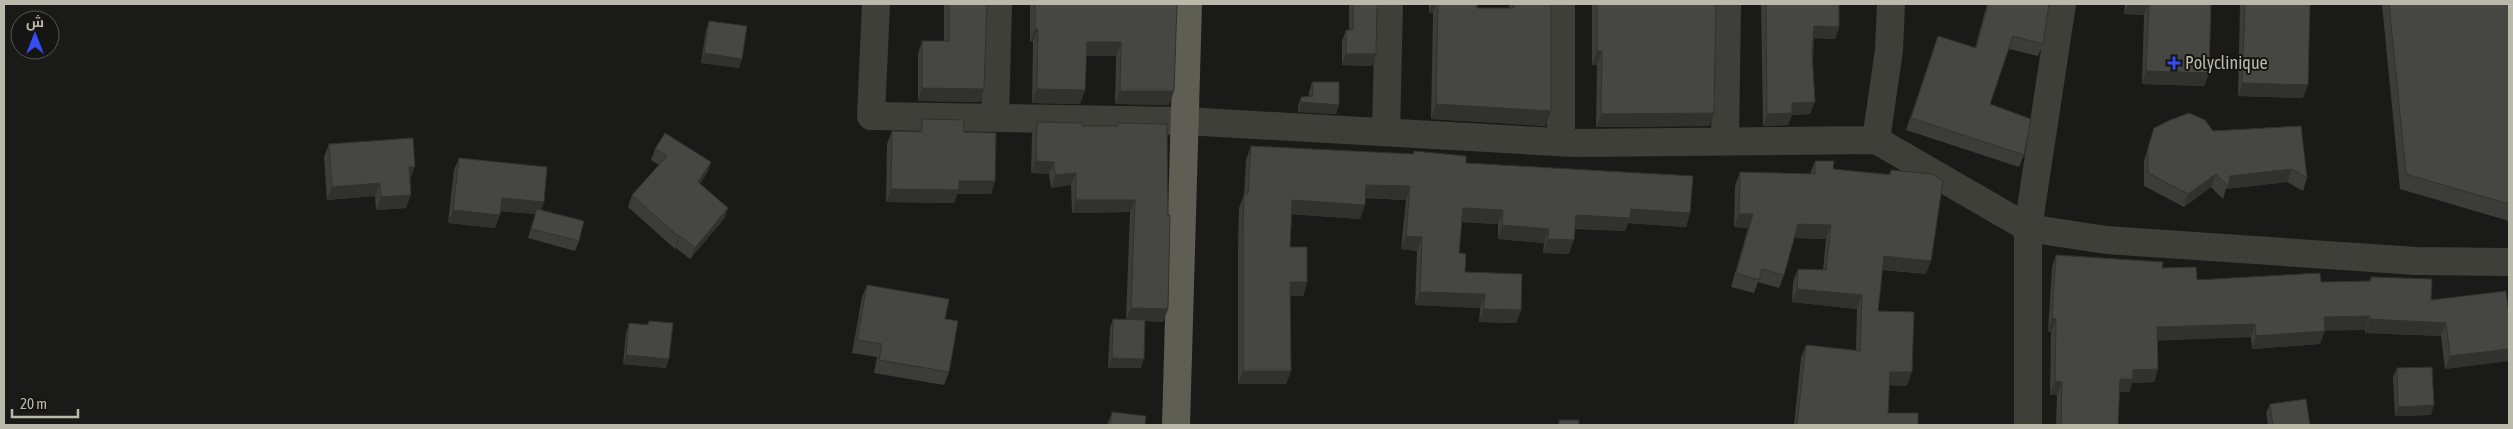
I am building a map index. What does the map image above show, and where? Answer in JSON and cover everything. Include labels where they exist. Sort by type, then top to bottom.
[{"type":"main road","points":[[1176,425],[1188,4]]},
{"type":"street","points":[[876,4],[871,116],[1185,121],[1561,142],[1876,140],[2028,228],[2115,241],[2416,261],[2509,262]]},
{"type":"street","points":[[995,118],[998,4]]},
{"type":"street","points":[[1386,132],[1389,4]]},
{"type":"street","points":[[1561,142],[1562,4]]},
{"type":"street","points":[[1725,141],[1727,4]]},
{"type":"street","points":[[1876,140],[1889,50],[1891,4]]},
{"type":"street","points":[[2028,425],[2028,228],[2062,4]]},
{"type":"building","points":[[949,4],[987,4],[984,89],[922,88],[922,41],[949,41]]},
{"type":"building","points":[[1035,4],[1177,4],[1174,91],[1120,91],[1121,42],[1087,42],[1085,90],[1037,89],[1038,29],[1035,29]]},
{"type":"building","points":[[1353,4],[1377,4],[1376,54],[1346,54],[1346,30],[1353,30]]},
{"type":"building","points":[[1438,4],[1477,4],[1477,8],[1514,8],[1514,4],[1551,4],[1551,111],[1436,104]]},
{"type":"building","points":[[1597,4],[1716,4],[1714,113],[1601,114],[1602,51],[1597,51]]},
{"type":"building","points":[[1766,4],[1839,4],[1839,27],[1814,26],[1812,53],[1815,102],[1792,103],[1792,113],[1767,114]]},
{"type":"building","points":[[1988,4],[2049,4],[2043,44],[2013,36],[1990,104],[2031,119],[2024,155],[1911,118],[1938,36],[1976,48]]},
{"type":"building","name":"Polyclinique","points":[[2149,4],[2211,4],[2209,73],[2146,71]]},
{"type":"building","points":[[2245,4],[2310,4],[2308,85],[2242,83]]},
{"type":"building","points":[[2389,4],[2509,4],[2509,204],[2406,174]]},
{"type":"building","points":[[709,21],[747,26],[742,59],[704,53]]},
{"type":"building","points":[[1312,82],[1339,82],[1339,105],[1301,102],[1301,97],[1313,96]]},
{"type":"building","points":[[2189,113],[2205,120],[2213,131],[2301,126],[2307,178],[2292,169],[2230,176],[2228,186],[2216,174],[2188,194],[2148,173],[2148,148],[2154,128]]},
{"type":"building","points":[[922,119],[964,120],[964,132],[996,133],[995,181],[959,181],[959,190],[891,189],[892,131],[922,132]]},
{"type":"building","points":[[1037,122],[1082,123],[1082,126],[1118,126],[1118,123],[1167,124],[1168,215],[1170,215],[1168,309],[1131,308],[1135,200],[1076,200],[1076,173],[1055,175],[1054,162],[1036,161]]},
{"type":"building","points":[[665,133],[711,162],[698,182],[728,208],[695,248],[679,237],[632,195],[667,156],[655,149]]},
{"type":"building","points":[[413,138],[415,167],[409,167],[411,195],[381,197],[380,183],[332,187],[329,144]]},
{"type":"building","points":[[1251,146],[1414,154],[1414,151],[1466,156],[1466,163],[1693,176],[1690,213],[1631,209],[1630,218],[1576,215],[1574,240],[1548,239],[1549,229],[1502,225],[1503,210],[1463,208],[1459,253],[1466,254],[1465,272],[1522,274],[1521,310],[1484,309],[1485,294],[1420,292],[1422,237],[1406,236],[1410,186],[1366,185],[1365,205],[1292,200],[1290,247],[1307,247],[1307,282],[1290,282],[1291,371],[1243,371],[1244,194],[1248,194]]},
{"type":"building","points":[[459,158],[547,167],[544,202],[502,198],[500,215],[453,210]]},
{"type":"building","points":[[1815,161],[1834,161],[1833,169],[1890,175],[1891,170],[1932,174],[1943,181],[1931,261],[1884,256],[1878,311],[1914,312],[1912,372],[1890,372],[1888,413],[1918,413],[1918,425],[1797,425],[1806,345],[1860,351],[1862,295],[1797,289],[1798,269],[1826,270],[1831,225],[1798,224],[1784,275],[1762,269],[1759,280],[1736,273],[1753,214],[1739,214],[1740,172],[1815,174]]},
{"type":"building","points":[[537,209],[584,221],[579,241],[531,229]]},
{"type":"building","points":[[2056,255],[2163,262],[2162,268],[2196,267],[2197,280],[2320,273],[2321,282],[2371,281],[2371,277],[2432,279],[2431,300],[2506,291],[2509,314],[2509,349],[2450,356],[2446,323],[2370,319],[2370,316],[2324,317],[2325,331],[2256,336],[2255,324],[2157,327],[2158,369],[2133,370],[2133,379],[2120,379],[2118,425],[2061,425],[2062,382],[2055,381],[2056,319],[2052,318]]},
{"type":"building","points":[[867,285],[949,299],[945,319],[958,321],[949,372],[879,360],[882,344],[857,340]]},
{"type":"building","points":[[1113,319],[1145,320],[1144,359],[1112,358]]},
{"type":"building","points":[[649,321],[673,323],[669,359],[626,355],[629,323],[648,325]]},
{"type":"building","points":[[2432,367],[2434,405],[2398,407],[2397,368]]},
{"type":"building","points":[[2306,399],[2310,425],[2273,425],[2270,404]]},
{"type":"building","points":[[1112,412],[1146,416],[1145,425],[1110,425]]},
{"type":"building","points":[[1559,420],[1579,420],[1579,425],[1559,425]]},
{"type":"place","name":"Polyclinique","points":[[2174,63]]}]
